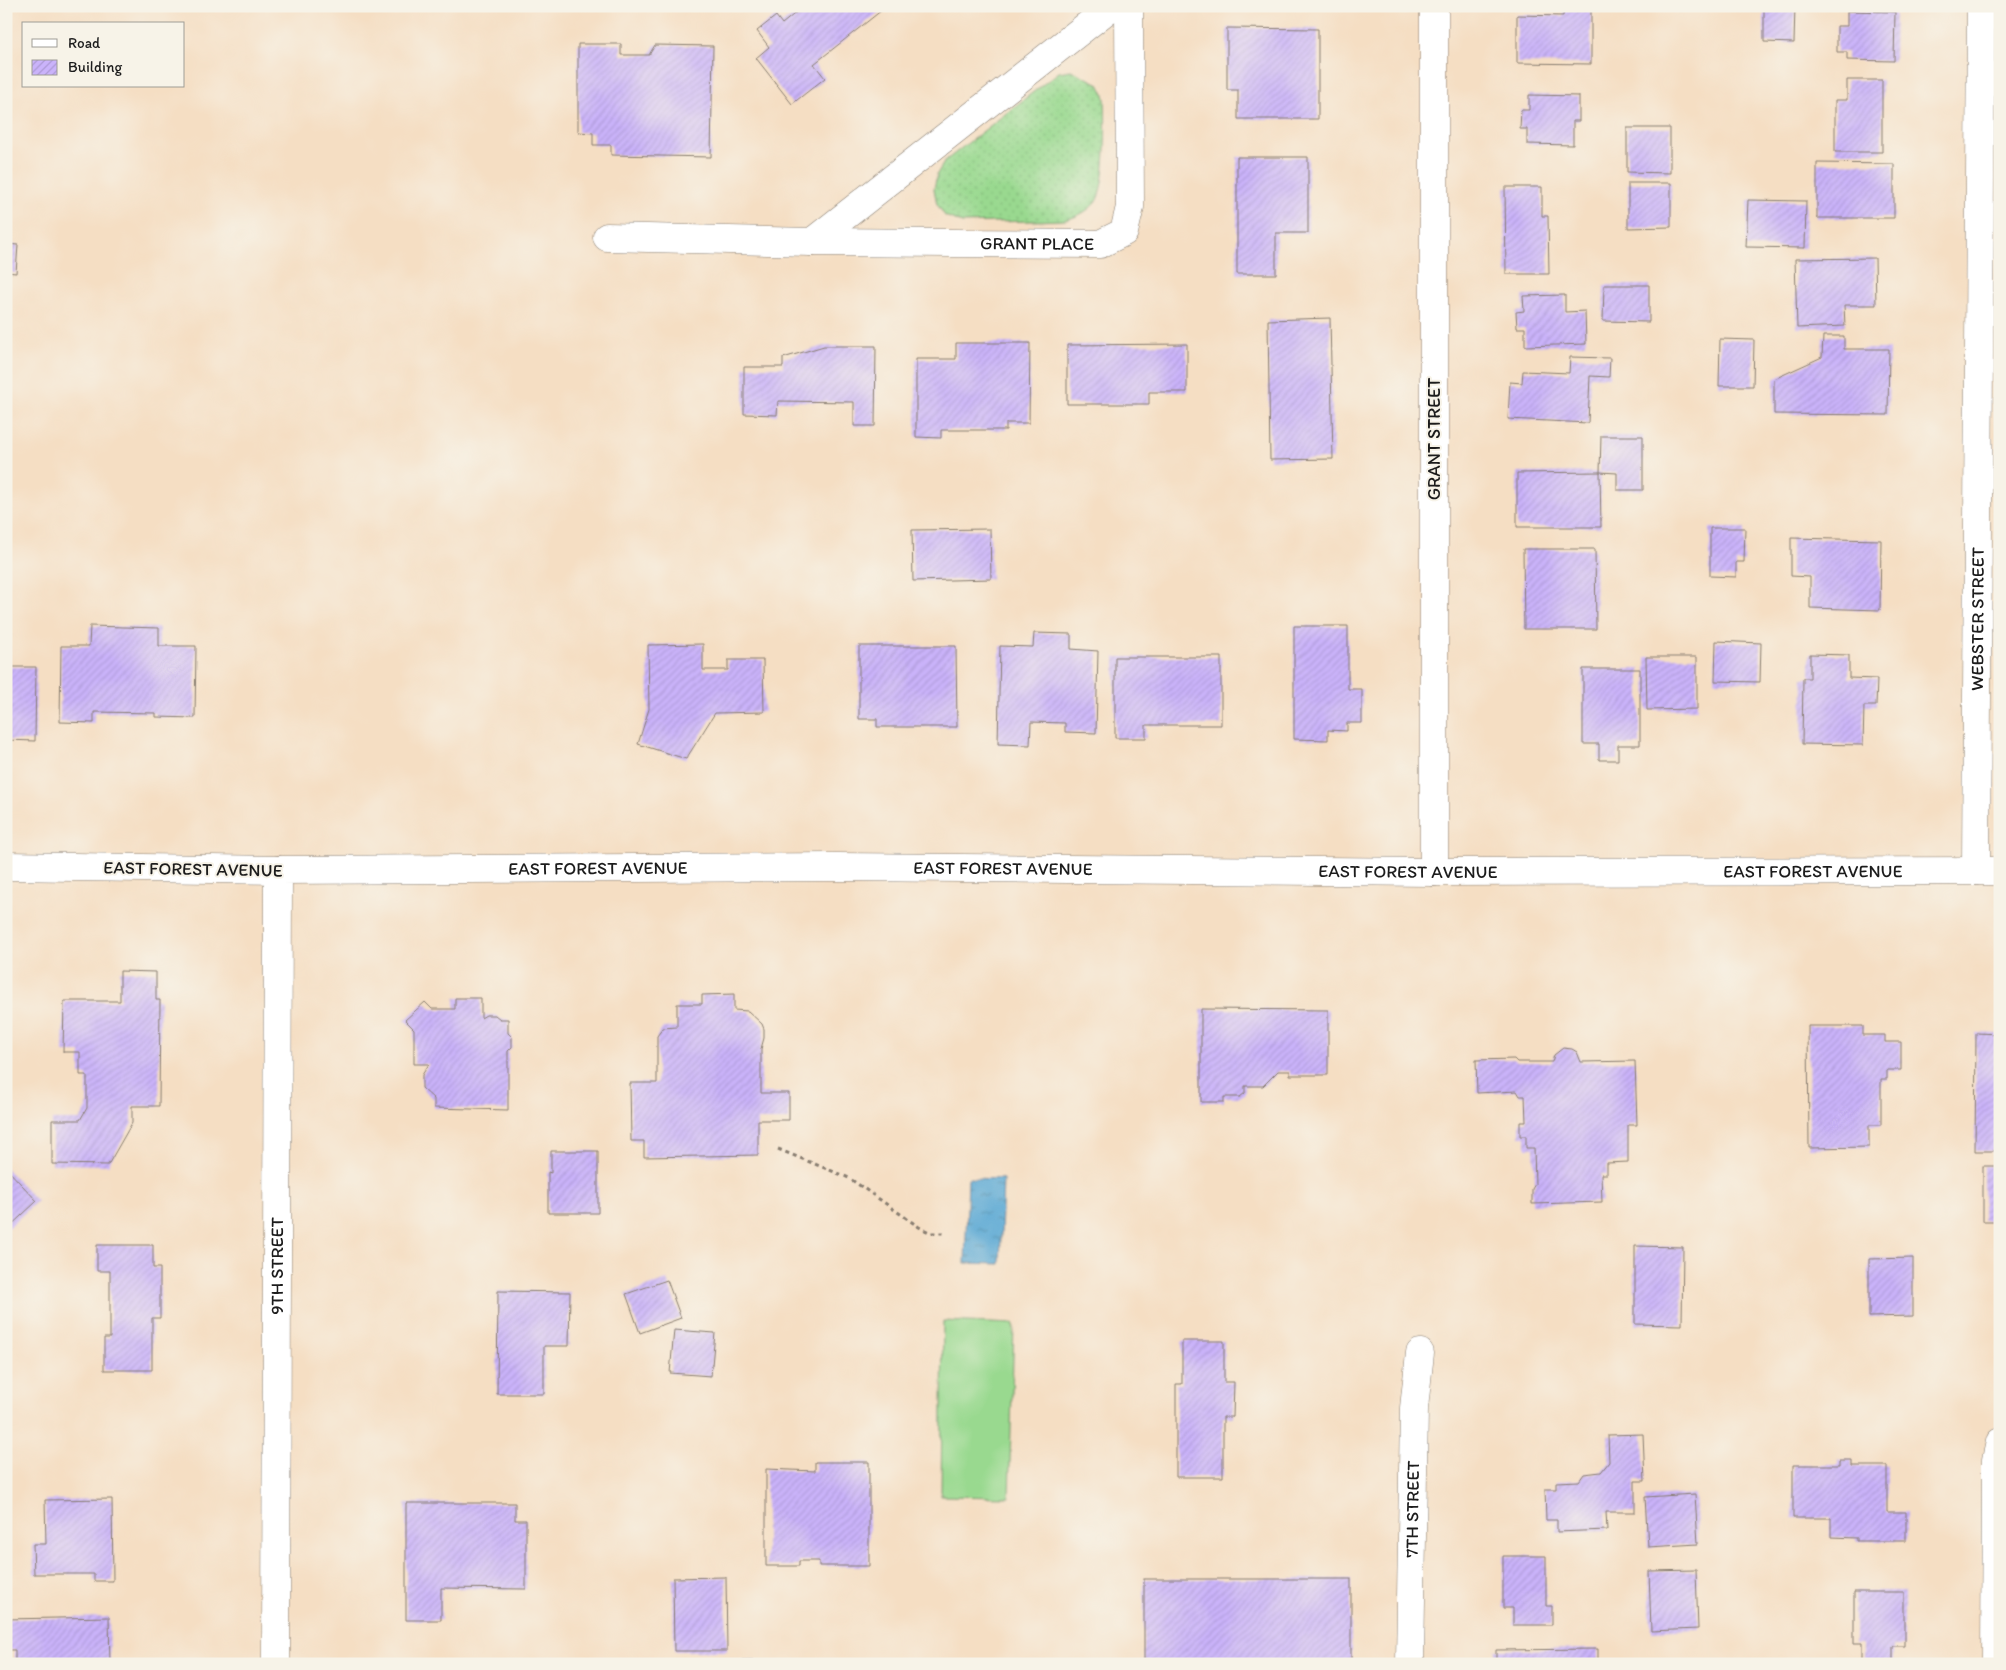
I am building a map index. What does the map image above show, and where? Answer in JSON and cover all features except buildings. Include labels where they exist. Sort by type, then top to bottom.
[{"type":"street","points":[[812,242],[1112,6]]},
{"type":"street","name":"GRANT PLACE","points":[[608,237],[812,242],[1100,244],[1124,232],[1130,207],[1128,6]]},
{"type":"street","name":"GRANT STREET","points":[[1434,6],[1434,872]]},
{"type":"street","name":"WEBSTER STREET","points":[[1982,6],[1988,871]]},
{"type":"street","name":"EAST FOREST AVENUE","points":[[6,866],[278,870],[837,867],[1434,872],[1988,871]]},
{"type":"street","name":"9TH STREET","points":[[276,1664],[278,870]]},
{"type":"street","name":"7TH STREET","points":[[1410,1664],[1414,1408],[1420,1354]]},
{"type":"street","points":[[1995,1664],[1996,1460],[2000,1442]]},
{"type":"path","points":[[778,1149],[849,1178],[918,1227],[931,1233],[946,1233]]},
{"type":"green space","points":[[1071,70],[1099,84],[1105,98],[1104,169],[1099,195],[1095,203],[1081,214],[1065,220],[962,223],[945,216],[937,204],[934,189],[937,174],[945,161],[1059,72]]},
{"type":"green space","points":[[943,1321],[1014,1324],[1009,1497],[941,1496]]},
{"type":"water","points":[[968,1178],[1003,1179],[1000,1264],[965,1263]]}]
